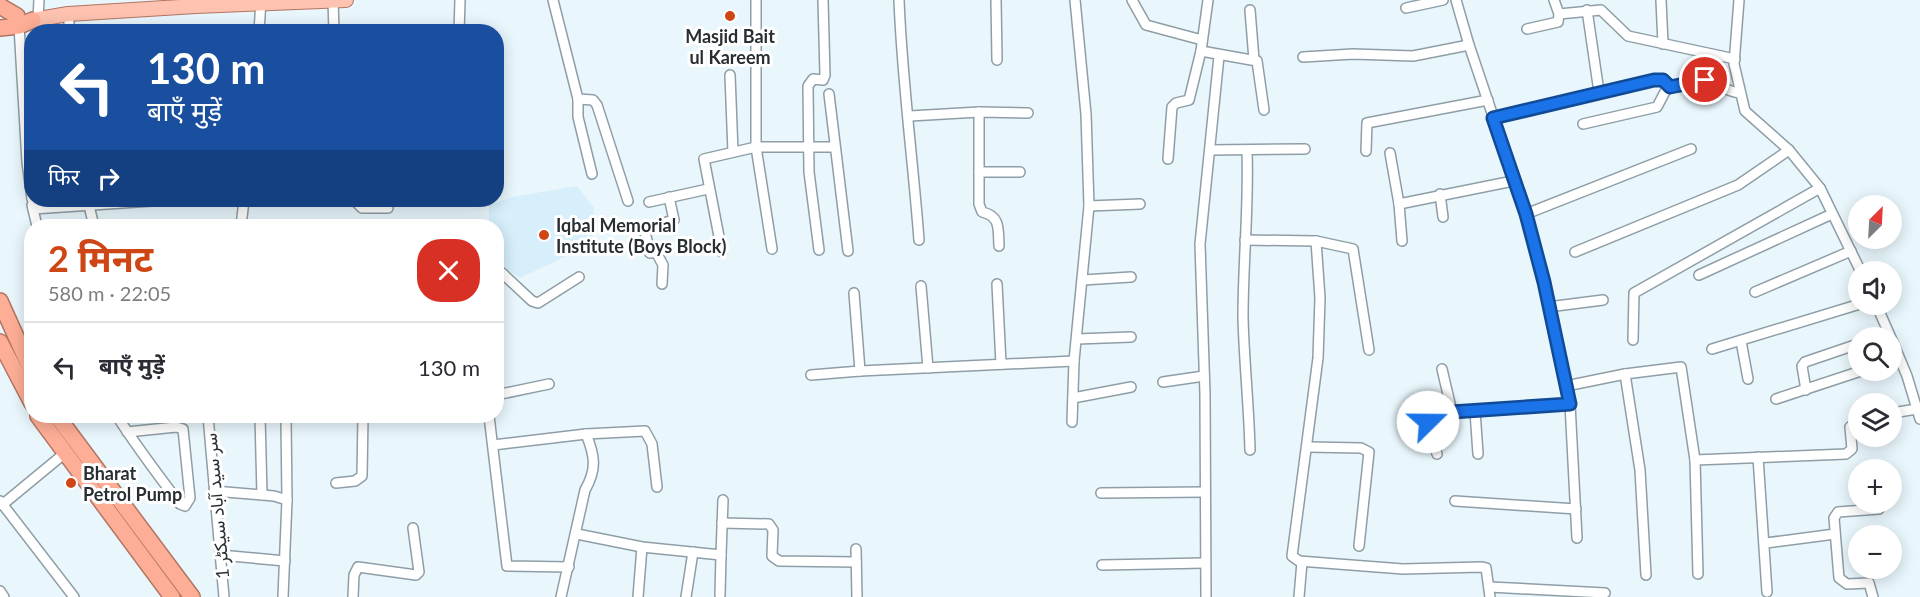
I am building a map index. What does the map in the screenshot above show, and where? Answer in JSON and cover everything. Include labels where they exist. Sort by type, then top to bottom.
[{"type":"highway","points":[[0,6],[27,20]]},
{"type":"highway","points":[[0,18],[27,20]]},
{"type":"highway","points":[[0,28],[27,20]]},
{"type":"highway","points":[[0,33],[27,20]]},
{"type":"highway","points":[[0,287],[24,339]]},
{"type":"highway","points":[[0,301],[24,354]]},
{"type":"highway","points":[[0,342],[24,388]]},
{"type":"highway","points":[[0,363],[24,398]]},
{"type":"highway","points":[[58,423],[64,453],[172,597]]},
{"type":"highway","points":[[59,423],[192,597]]},
{"type":"main road","points":[[27,20],[68,15],[102,6],[337,1]]},
{"type":"street","points":[[27,24],[27,20],[39,0]]},
{"type":"street","points":[[459,24],[460,0]]},
{"type":"street","points":[[553,0],[578,99],[578,117],[592,174]]},
{"type":"street","points":[[756,0],[756,147],[772,249]]},
{"type":"street","points":[[819,250],[808,145],[808,86],[813,80],[823,80],[825,75],[823,0]]},
{"type":"street","points":[[899,0],[901,59],[910,116],[919,240]]},
{"type":"street","points":[[996,0],[997,60]]},
{"type":"street","points":[[1072,422],[1074,361],[1089,206],[1086,114],[1075,0]]},
{"type":"street","points":[[1132,0],[1146,25],[1202,40]]},
{"type":"street","points":[[1168,159],[1173,104],[1189,100],[1201,51],[1208,0]]},
{"type":"street","points":[[1406,8],[1443,0]]},
{"type":"street","points":[[1456,0],[1468,45],[1526,214],[1566,386],[1570,404],[1577,538]]},
{"type":"street","points":[[1527,29],[1557,23],[1559,14],[1554,0]]},
{"type":"street","points":[[1601,10],[1605,0]]},
{"type":"street","points":[[1661,0],[1663,45]]},
{"type":"street","points":[[1739,0],[1735,59],[1745,111],[1789,150],[1820,188],[1856,261]]},
{"type":"street","points":[[335,24],[337,1]]},
{"type":"street","points":[[260,24],[261,2]]},
{"type":"street","points":[[1250,10],[1254,60]]},
{"type":"street","points":[[1587,10],[1599,92]]},
{"type":"street","points":[[1559,14],[1601,10],[1628,36],[1735,59]]},
{"type":"street","points":[[68,15],[69,24]]},
{"type":"street","points":[[1304,57],[1353,54],[1413,56],[1468,45]]},
{"type":"street","points":[[1201,51],[1219,56],[1254,60],[1259,65],[1264,110]]},
{"type":"street","points":[[1206,597],[1200,244],[1219,56]]},
{"type":"street","points":[[730,75],[733,152]]},
{"type":"street","points":[[1493,118],[1654,80],[1663,80],[1670,87]]},
{"type":"street","points":[[1582,124],[1657,107],[1670,87],[1705,80],[1729,92],[1740,93]]},
{"type":"street","points":[[830,94],[834,147],[848,250]]},
{"type":"street","points":[[578,99],[593,100],[597,105],[628,201]]},
{"type":"street","points":[[1366,151],[1367,123],[1488,100]]},
{"type":"street","points":[[910,116],[979,112],[1028,113]]},
{"type":"street","points":[[979,112],[980,210],[992,214],[997,220],[999,246]]},
{"type":"street","points":[[722,252],[704,159],[756,147],[808,145],[834,147]]},
{"type":"street","points":[[1210,150],[1305,149]]},
{"type":"street","points":[[1526,214],[1691,149]]},
{"type":"street","points":[[1575,252],[1655,222],[1738,185],[1789,150]]},
{"type":"street","points":[[1246,151],[1249,203],[1245,240],[1244,319],[1250,450]]},
{"type":"street","points":[[1390,153],[1400,204],[1402,241]]},
{"type":"street","points":[[979,172],[1020,172]]},
{"type":"street","points":[[1400,204],[1440,194],[1513,181]]},
{"type":"street","points":[[1634,340],[1634,293],[1820,188]]},
{"type":"street","points":[[649,202],[708,189]]},
{"type":"street","points":[[1440,194],[1443,217]]},
{"type":"street","points":[[662,284],[663,265],[656,252],[650,253],[644,228],[674,220],[669,197]]},
{"type":"street","points":[[1089,206],[1140,204]]},
{"type":"street","points":[[89,207],[92,219]]},
{"type":"street","points":[[361,207],[388,208]]},
{"type":"street","points":[[1699,275],[1832,214]]},
{"type":"street","points":[[1245,240],[1316,241],[1348,247],[1356,253],[1369,350]]},
{"type":"street","points":[[1316,241],[1320,298],[1318,358],[1292,556],[1295,561],[1403,569],[1480,567],[1486,568],[1490,592],[1605,593]]},
{"type":"street","points":[[1755,292],[1851,251]]},
{"type":"street","points":[[504,275],[532,301],[538,303],[579,277]]},
{"type":"street","points":[[1083,280],[1131,277]]},
{"type":"street","points":[[997,284],[1001,364]]},
{"type":"street","points":[[921,286],[928,368]]},
{"type":"street","points":[[854,293],[860,371]]},
{"type":"street","points":[[1548,307],[1603,300]]},
{"type":"street","points":[[1712,349],[1848,308]]},
{"type":"street","points":[[1077,339],[1131,337]]},
{"type":"street","points":[[1742,340],[1748,379]]},
{"type":"street","points":[[1806,390],[1802,366],[1804,362],[1848,347]]},
{"type":"street","points":[[810,375],[1074,361]]},
{"type":"street","points":[[1566,386],[1625,374],[1682,367],[1695,460],[1698,574]]},
{"type":"street","points":[[1442,369],[1452,412]]},
{"type":"street","points":[[1625,374],[1640,471],[1646,575]]},
{"type":"street","points":[[1163,382],[1204,376]]},
{"type":"street","points":[[1776,399],[1848,376]]},
{"type":"street","points":[[1902,376],[1920,419]]},
{"type":"street","points":[[504,393],[549,384]]},
{"type":"street","points":[[1073,398],[1131,387]]},
{"type":"street","points":[[1437,454],[1428,418],[1433,414],[1570,404]]},
{"type":"street","points":[[1902,412],[1917,409]]},
{"type":"street","points":[[1474,411],[1478,454]]},
{"type":"street","points":[[121,423],[127,432],[180,504],[185,506],[188,504],[189,487],[183,429],[127,432]]},
{"type":"street","name":"سر سید آباد سیکٹر 1","points":[[209,423],[224,597]]},
{"type":"street","points":[[260,423],[262,495]]},
{"type":"street","points":[[283,597],[287,500],[285,423]]},
{"type":"street","points":[[336,483],[355,481],[362,476],[363,423]]},
{"type":"street","points":[[490,423],[507,566],[569,567]]},
{"type":"street","points":[[493,445],[586,434],[645,431],[652,444],[657,487]]},
{"type":"street","points":[[561,597],[577,534],[585,490],[595,466],[594,454],[586,434]]},
{"type":"street","points":[[1308,447],[1361,448],[1369,452],[1359,546]]},
{"type":"street","points":[[1695,460],[1846,454],[1852,447]]},
{"type":"street","points":[[64,453],[2,507],[74,597]]},
{"type":"street","points":[[1758,458],[1766,543],[1767,592]]},
{"type":"street","points":[[214,491],[262,495],[287,500]]},
{"type":"street","points":[[1101,493],[1205,492]]},
{"type":"street","points":[[720,595],[723,501]]},
{"type":"street","points":[[1455,501],[1576,509]]},
{"type":"street","points":[[1848,511],[1838,512],[1834,518],[1841,581],[1847,584],[1869,583],[1873,597]]},
{"type":"street","points":[[722,523],[769,524],[773,530],[772,556],[779,561],[856,562]]},
{"type":"street","points":[[353,597],[354,575],[358,567],[416,575],[419,572],[413,528]]},
{"type":"street","points":[[577,534],[642,546],[721,555]]},
{"type":"street","points":[[1766,543],[1835,534]]},
{"type":"street","points":[[638,597],[642,546]]},
{"type":"street","points":[[856,549],[857,597]]},
{"type":"street","points":[[686,597],[693,552]]},
{"type":"street","points":[[220,555],[285,561]]},
{"type":"street","points":[[1299,597],[1302,562]]},
{"type":"street","points":[[1102,565],[1205,563]]},
{"type":"street","points":[[0,591],[4,597]]},
{"type":"shaded area","name":"Iqbal Memorial Institute (Boys Block)","points":[[577,186],[594,208],[592,244],[520,278],[504,269],[504,219],[489,219],[489,207],[504,207],[504,200]]},
{"type":"place","name":"Masjid Bait ul Kareem","points":[[730,16]]},
{"type":"place","name":"Iqbal Memorial Institute (Boys Block)","points":[[544,235]]},
{"type":"place","name":"Bharat Petrol Pump","points":[[71,483]]},
{"type":"route","points":[[1428,422],[1428,418],[1433,414],[1570,404],[1544,282],[1526,214],[1493,118],[1654,80],[1666,81],[1670,87],[1705,80]]}]
